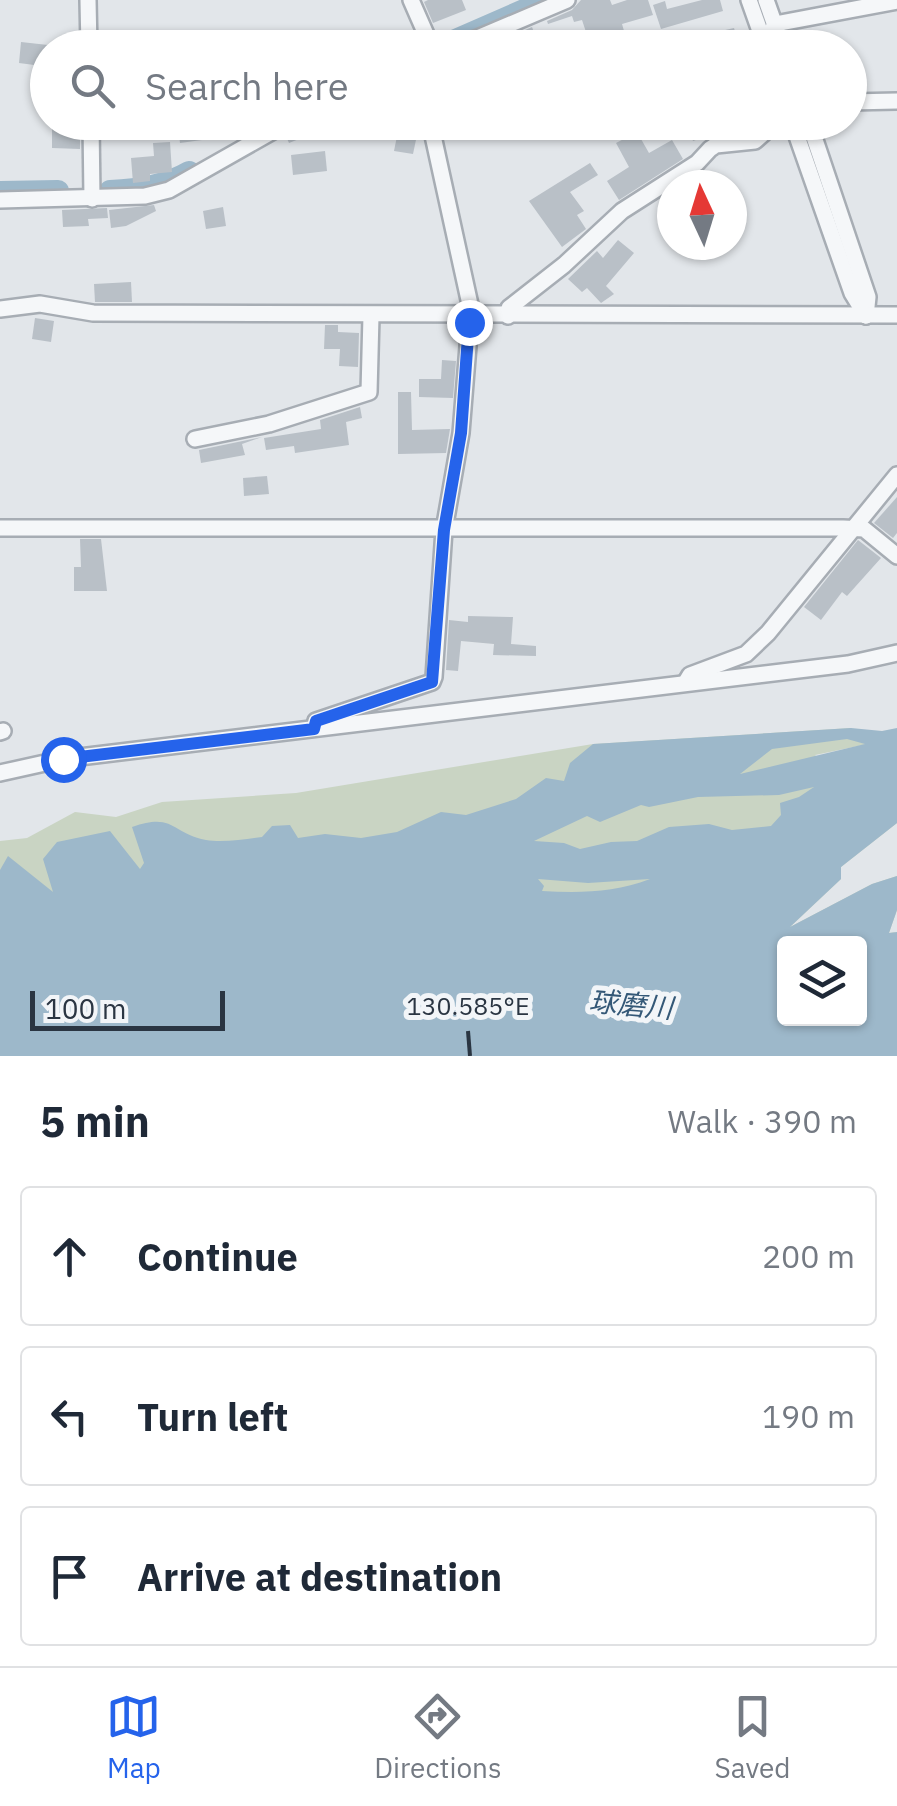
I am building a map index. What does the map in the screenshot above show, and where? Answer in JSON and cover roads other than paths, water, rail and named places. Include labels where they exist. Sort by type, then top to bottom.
[{"type":"street","points":[[88,0],[89,30]]},
{"type":"street","points":[[412,0],[424,30]]},
{"type":"street","points":[[496,30],[567,0]]},
{"type":"street","points":[[749,0],[757,30]]},
{"type":"street","points":[[766,0],[777,30]]},
{"type":"street","points":[[771,30],[775,24],[897,1]]},
{"type":"street","points":[[867,102],[897,101]]},
{"type":"street","points":[[90,140],[92,199]]},
{"type":"street","points":[[0,200],[144,196],[169,190],[257,140]]},
{"type":"street","points":[[314,729],[316,721],[432,682],[444,530],[461,433],[470,316],[434,140]]},
{"type":"street","points":[[508,316],[509,308],[564,265],[622,211],[698,163],[716,145],[758,140]]},
{"type":"street","points":[[798,140],[852,293],[866,316]]},
{"type":"street","points":[[815,140],[868,297],[866,316]]},
{"type":"street","points":[[0,309],[40,304],[93,313],[897,315]]},
{"type":"street","points":[[195,439],[270,424],[369,392],[371,316]]},
{"type":"street","points":[[686,684],[690,675],[746,654],[768,633],[897,475]]},
{"type":"street","points":[[0,528],[855,528],[864,529],[897,556]]},
{"type":"street","points":[[0,773],[63,759],[848,664],[897,654]]},
{"type":"water","name":"球磨川","points":[[897,728],[897,823],[841,867],[841,879],[790,927],[872,884],[897,876],[897,910],[889,933],[897,932],[897,1056],[0,1056],[0,870],[8,856],[53,892],[43,859],[57,842],[110,831],[140,869],[144,863],[132,827],[146,823],[165,823],[194,837],[220,841],[262,837],[272,826],[290,825],[298,838],[325,834],[361,838],[397,832],[441,812],[466,815],[516,799],[546,778],[564,781],[570,763],[593,744]],"holes":[[[847,739],[865,744],[740,774],[772,749]],[[814,787],[780,803],[781,815],[771,826],[732,830],[709,824],[669,827],[637,841],[580,849],[564,843],[534,841],[587,816],[600,822],[641,805],[649,807],[698,797],[779,795]],[[538,879],[588,883],[650,879],[623,887],[569,892],[542,891],[544,886]]]},
{"type":"waterway","points":[[478,30],[547,0]]},
{"type":"waterway","points":[[110,191],[151,186],[189,172]]},
{"type":"waterway","points":[[0,192],[58,191]]}]
